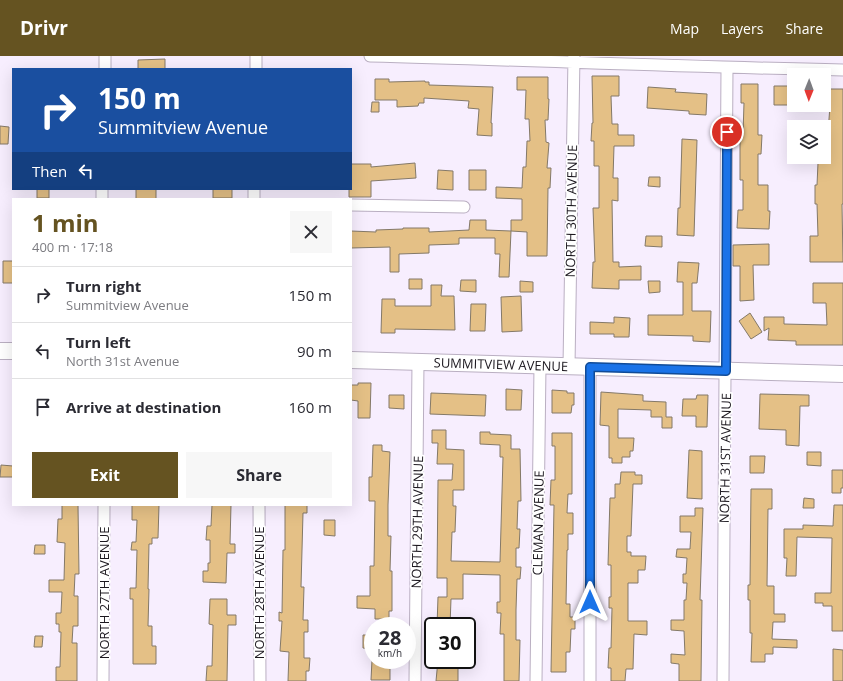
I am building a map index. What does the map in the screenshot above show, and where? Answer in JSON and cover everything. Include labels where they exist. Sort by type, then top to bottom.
[{"type":"main road","points":[[0,351],[12,351]]},
{"type":"main road","name":"SUMMITVIEW AVENUE","points":[[352,360],[843,374]]},
{"type":"street","points":[[105,56],[105,68]]},
{"type":"street","points":[[256,56],[256,68]]},
{"type":"street","points":[[370,56],[574,59],[728,68],[843,70]]},
{"type":"street","name":"NORTH 30TH AVENUE","points":[[569,366],[574,59]]},
{"type":"street","name":"NORTH 31ST AVENUE","points":[[723,681],[728,68]]},
{"type":"street","points":[[352,205],[464,207]]},
{"type":"street","name":"NORTH 29TH AVENUE","points":[[415,681],[418,362]]},
{"type":"street","name":"CLEMAN AVENUE","points":[[536,681],[540,366]]},
{"type":"street","points":[[590,367],[590,681]]},
{"type":"street","name":"NORTH 27TH AVENUE","points":[[103,681],[104,506]]},
{"type":"street","name":"NORTH 28TH AVENUE","points":[[259,506],[260,681]]},
{"type":"building","points":[[165,59],[165,68],[138,68],[138,60]]},
{"type":"building","points":[[592,76],[619,76],[619,96],[611,96],[612,124],[618,124],[618,135],[634,135],[634,146],[614,146],[613,178],[618,178],[618,201],[612,200],[613,262],[619,262],[619,267],[641,266],[641,280],[619,280],[619,289],[592,288],[593,262],[595,262],[593,208],[599,208],[599,166],[594,166],[594,141],[591,141],[593,123]]},
{"type":"building","points":[[517,77],[548,77],[548,120],[545,120],[546,142],[549,143],[547,168],[551,168],[550,188],[548,188],[547,256],[527,256],[527,232],[511,231],[511,220],[522,220],[522,199],[496,198],[496,187],[522,188],[523,167],[526,167],[527,141],[530,141],[529,119],[525,119],[526,90],[517,90]]},
{"type":"building","points":[[375,79],[389,79],[389,82],[425,81],[429,82],[429,85],[493,87],[491,123],[492,136],[477,135],[479,109],[468,108],[469,101],[424,98],[424,103],[419,103],[418,106],[397,107],[397,100],[375,100]]},
{"type":"building","points":[[741,84],[758,84],[758,135],[762,135],[761,154],[758,154],[758,185],[768,185],[768,211],[770,211],[769,229],[737,228],[738,210],[743,210],[743,180],[740,180],[740,134],[743,134],[744,103],[741,103]]},
{"type":"building","points":[[774,86],[787,86],[787,105],[774,105]]},
{"type":"building","points":[[648,87],[676,89],[675,92],[707,94],[706,115],[689,114],[689,111],[647,108]]},
{"type":"building","points":[[831,89],[843,89],[843,262],[810,262],[810,236],[818,236],[817,204],[815,204],[815,185],[817,185],[818,164],[831,164],[831,120],[829,120],[830,112],[831,112]]},
{"type":"building","points":[[372,102],[379,102],[379,112],[371,112]]},
{"type":"building","points":[[0,126],[9,127],[8,144],[0,144]]},
{"type":"building","points":[[682,139],[697,140],[694,236],[677,235],[678,208],[680,208]]},
{"type":"building","points":[[415,163],[416,178],[371,181],[371,197],[349,197],[349,190],[352,190],[352,164],[371,164],[371,167]]},
{"type":"building","points":[[438,170],[453,171],[453,190],[437,189]]},
{"type":"building","points":[[469,170],[486,170],[486,190],[469,190]]},
{"type":"building","points":[[649,177],[660,177],[660,187],[648,186]]},
{"type":"building","points":[[37,190],[49,190],[49,198],[37,198]]},
{"type":"building","points":[[136,190],[156,190],[156,198],[136,198]]},
{"type":"building","points":[[213,190],[232,190],[232,198],[213,198]]},
{"type":"building","points":[[470,220],[486,220],[486,230],[511,231],[509,277],[499,277],[500,254],[495,254],[495,238],[459,238],[459,244],[429,245],[429,253],[399,254],[399,272],[390,272],[390,247],[352,248],[352,231],[376,232],[376,230],[403,228],[429,228],[429,232],[469,230]]},
{"type":"building","points":[[646,236],[662,236],[662,247],[645,246]]},
{"type":"building","points":[[769,244],[769,265],[753,265],[754,300],[740,301],[740,266],[733,266],[733,245]]},
{"type":"building","points":[[3,261],[12,261],[12,283],[3,283]]},
{"type":"building","points":[[678,262],[699,263],[697,283],[692,283],[692,311],[711,311],[710,342],[693,341],[693,336],[648,335],[648,315],[683,315],[683,282],[677,282]]},
{"type":"building","points":[[409,279],[422,279],[422,289],[409,289]]},
{"type":"building","points":[[461,280],[476,280],[476,292],[460,291]]},
{"type":"building","points":[[520,281],[533,282],[533,292],[520,292]]},
{"type":"building","points":[[648,281],[660,281],[660,292],[649,293]]},
{"type":"building","points":[[813,283],[843,283],[843,345],[796,345],[796,341],[768,340],[769,328],[764,331],[764,317],[784,317],[784,324],[827,325],[826,303],[813,303]]},
{"type":"building","points":[[431,285],[442,285],[441,296],[454,296],[455,330],[395,329],[395,333],[381,333],[382,299],[395,299],[395,306],[431,306]]},
{"type":"building","points":[[521,296],[522,331],[502,332],[501,297]]},
{"type":"building","points":[[471,304],[486,304],[485,331],[470,331]]},
{"type":"building","points":[[750,313],[762,332],[751,339],[739,321]]},
{"type":"building","points":[[614,317],[630,318],[629,337],[614,337],[614,334],[590,334],[590,322],[614,323]]},
{"type":"building","points":[[358,383],[371,383],[370,418],[358,418],[358,401],[352,400],[352,385],[358,385]]},
{"type":"building","points":[[506,389],[522,390],[521,410],[506,410]]},
{"type":"building","points":[[552,390],[574,393],[574,405],[572,405],[571,413],[552,413]]},
{"type":"building","points":[[601,392],[643,395],[643,401],[666,402],[666,417],[672,417],[672,428],[662,428],[662,417],[651,417],[651,410],[618,409],[618,438],[634,438],[633,451],[630,451],[630,457],[622,457],[622,463],[612,463],[612,458],[609,458],[609,426],[600,425]]},
{"type":"building","points":[[431,393],[486,395],[485,416],[430,414]]},
{"type":"building","points":[[760,394],[809,395],[809,406],[800,406],[799,446],[786,445],[786,430],[759,429]]},
{"type":"building","points":[[389,395],[404,395],[404,409],[389,408]]},
{"type":"building","points":[[697,395],[708,395],[707,427],[696,427],[696,416],[682,416],[683,399],[696,399]]},
{"type":"building","points":[[432,430],[446,430],[446,449],[464,450],[464,490],[453,490],[453,506],[456,506],[455,532],[452,532],[451,561],[500,562],[503,457],[500,457],[500,445],[480,444],[480,432],[511,435],[511,449],[520,449],[521,501],[518,501],[517,529],[520,529],[519,548],[516,548],[516,567],[521,567],[520,579],[517,579],[516,610],[516,640],[520,640],[519,681],[504,681],[504,634],[500,634],[501,613],[497,613],[497,602],[500,602],[500,575],[463,574],[463,599],[451,599],[450,617],[437,617],[438,597],[447,597],[447,578],[437,578],[438,480],[452,480],[453,464],[437,464],[438,443],[432,443]]},
{"type":"building","points":[[552,433],[572,433],[572,494],[568,494],[567,513],[573,513],[573,534],[568,534],[566,604],[570,604],[570,617],[575,617],[575,629],[571,629],[570,652],[566,652],[566,672],[551,672],[554,505],[550,505],[551,480],[555,480],[555,446],[552,446]]},
{"type":"building","points":[[373,445],[382,445],[382,451],[390,452],[388,536],[391,536],[390,571],[392,571],[392,611],[389,611],[389,617],[375,617],[375,609],[357,608],[357,596],[370,596],[370,566],[374,566],[375,501],[369,501],[369,477],[372,477]]},
{"type":"building","points":[[689,450],[702,451],[702,499],[687,498]]},
{"type":"building","points":[[807,452],[821,452],[821,466],[807,465]]},
{"type":"building","points":[[750,456],[765,456],[764,473],[750,473]]},
{"type":"building","points":[[1,465],[12,466],[12,477],[0,477]]},
{"type":"building","points":[[832,470],[843,470],[843,488],[841,488],[841,493],[832,493]]},
{"type":"building","points":[[621,472],[635,472],[635,475],[642,475],[642,484],[633,484],[631,536],[627,536],[627,552],[631,552],[631,556],[646,556],[645,570],[638,570],[638,583],[628,583],[628,621],[647,621],[647,635],[634,634],[633,669],[626,669],[625,681],[611,681],[611,668],[608,668],[609,648],[611,648],[612,608],[609,608],[609,597],[611,597],[611,565],[608,565],[610,498],[615,498],[615,484],[620,484]]},
{"type":"building","points":[[751,489],[772,489],[772,509],[768,509],[767,586],[774,586],[774,614],[785,614],[785,622],[773,622],[772,639],[797,640],[797,648],[773,647],[773,654],[765,654],[765,662],[751,662],[752,633],[750,633],[750,600],[748,600],[748,585],[750,585]]},
{"type":"building","points":[[804,498],[814,499],[814,508],[803,508]]},
{"type":"building","points":[[834,505],[843,505],[843,631],[832,631],[832,606],[823,606],[823,603],[815,603],[815,593],[831,593],[832,538],[797,537],[796,576],[786,576],[787,558],[784,558],[784,529],[803,529],[803,525],[833,526]]},
{"type":"building","points":[[62,506],[78,506],[79,574],[75,574],[74,596],[78,596],[78,626],[73,626],[72,643],[77,643],[77,681],[56,681],[56,667],[60,667],[61,632],[59,632],[59,624],[56,624],[56,613],[61,613],[62,592],[49,592],[49,580],[64,580],[65,543],[57,542],[58,519],[62,519]]},
{"type":"building","points":[[132,506],[159,506],[158,538],[152,538],[152,544],[149,544],[148,589],[148,626],[152,626],[152,646],[156,646],[156,664],[133,664],[133,599],[130,599],[130,588],[136,588],[137,550],[131,550],[132,542],[136,542],[137,520],[132,520]]},
{"type":"building","points":[[212,506],[231,506],[230,544],[235,544],[235,553],[227,553],[226,583],[203,582],[203,571],[208,571],[208,563],[210,563],[210,540],[206,540],[207,526],[211,526]]},
{"type":"building","points":[[285,506],[307,506],[307,513],[303,513],[301,587],[304,587],[303,620],[308,620],[308,632],[304,632],[304,658],[310,658],[309,671],[306,671],[306,681],[288,681],[289,652],[280,651],[282,621],[279,621],[279,612],[282,613],[283,550],[285,550]]},
{"type":"building","points":[[695,508],[703,508],[700,600],[702,600],[701,681],[679,681],[679,664],[671,663],[671,654],[685,655],[684,631],[671,630],[671,620],[684,620],[684,600],[686,600],[687,583],[683,583],[683,574],[686,574],[687,558],[676,557],[677,549],[690,549],[691,532],[680,532],[680,516],[695,516]]},
{"type":"building","points":[[324,520],[335,520],[335,536],[324,535]]},
{"type":"building","points":[[35,545],[45,545],[45,554],[34,554]]},
{"type":"building","points":[[210,599],[227,599],[227,615],[236,615],[236,625],[228,625],[227,681],[206,681],[207,666],[212,666],[213,625],[209,624]]},
{"type":"building","points":[[363,635],[364,635],[364,648]]},
{"type":"building","points":[[35,636],[43,636],[42,647],[34,647]]},
{"type":"building","points":[[833,649],[843,650],[843,681],[833,681]]},
{"type":"building","points":[[372,669],[390,669],[390,680],[371,680]]},
{"type":"building","points":[[437,669],[458,669],[458,681],[436,681]]},
{"type":"route","points":[[590,602],[590,367],[726,371],[727,132]]}]
